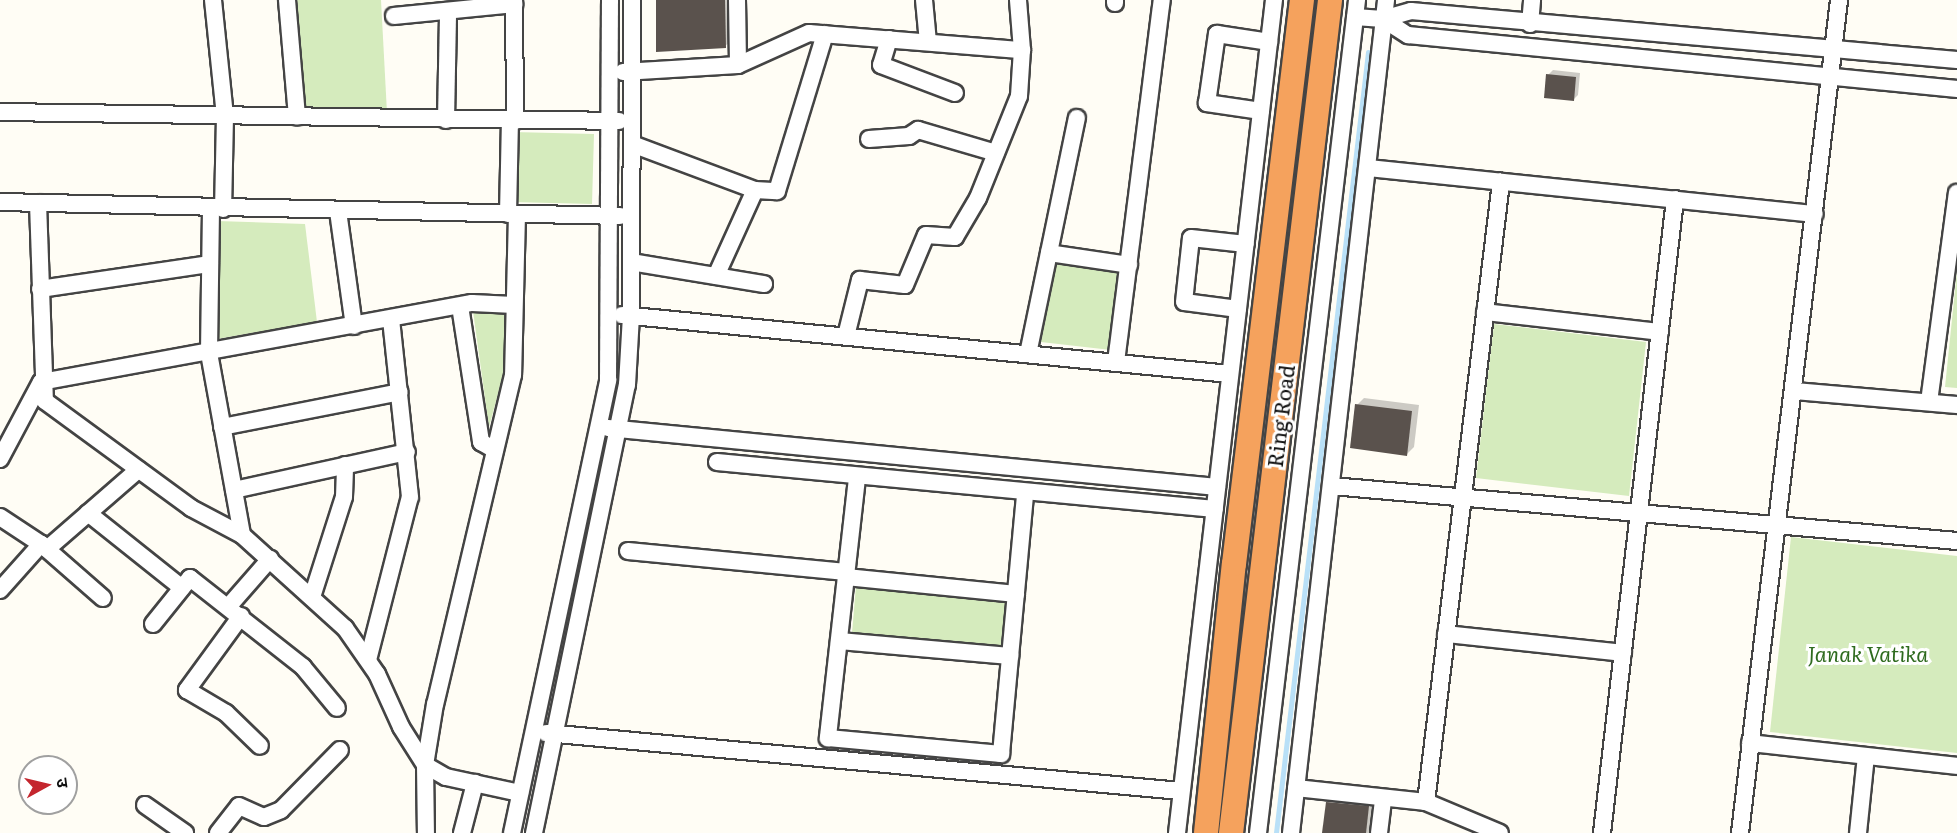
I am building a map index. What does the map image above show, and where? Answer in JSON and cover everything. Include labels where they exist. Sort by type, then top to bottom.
[{"type":"highway","name":"Ring Road","points":[[1206,833],[1234,564],[1302,0]]},
{"type":"highway","name":"Ring Road","points":[[1231,833],[1330,0]]},
{"type":"street","points":[[213,0],[225,116],[210,264],[209,353],[242,535]]},
{"type":"street","points":[[287,0],[297,117]]},
{"type":"street","points":[[512,833],[608,380],[610,0]]},
{"type":"street","points":[[534,833],[627,385],[631,316],[632,0]]},
{"type":"street","points":[[737,0],[738,65]]},
{"type":"street","points":[[924,0],[928,42]]},
{"type":"street","points":[[846,336],[860,280],[905,285],[926,235],[955,237],[978,198],[1019,96],[1022,50],[1018,0]]},
{"type":"street","points":[[1116,362],[1162,0]]},
{"type":"street","points":[[1177,833],[1274,0]]},
{"type":"street","points":[[1291,833],[1369,168],[1386,0]]},
{"type":"street","points":[[1530,24],[1532,0]]},
{"type":"street","points":[[1740,833],[1832,78],[1839,0]]},
{"type":"street","points":[[394,16],[514,2],[513,375],[435,704],[425,765],[426,833]]},
{"type":"street","points":[[1258,833],[1356,8],[1383,19],[1408,35],[1957,89]]},
{"type":"street","points":[[446,120],[448,11]]},
{"type":"street","points":[[1383,19],[1411,11],[1530,24],[1957,60]]},
{"type":"street","points":[[610,73],[738,65],[809,33],[1022,50]]},
{"type":"street","points":[[632,144],[755,190],[777,191],[825,34]]},
{"type":"street","points":[[1261,111],[1207,103],[1217,34],[1269,42]]},
{"type":"street","points":[[889,39],[881,65],[955,93]]},
{"type":"street","points":[[0,112],[632,121]]},
{"type":"street","points":[[1028,354],[1077,118]]},
{"type":"street","points":[[869,139],[909,136],[918,130],[996,153]]},
{"type":"street","points":[[1369,168],[1815,214]]},
{"type":"street","points":[[1426,802],[1501,182]]},
{"type":"street","points":[[716,276],[755,190]]},
{"type":"street","points":[[1929,402],[1955,223],[1957,193]]},
{"type":"street","points":[[1602,833],[1675,199]]},
{"type":"street","points":[[0,202],[217,209],[631,217]]},
{"type":"street","points":[[38,203],[41,382],[45,401],[191,508],[242,535],[345,628],[368,660],[425,765],[446,777],[520,793]]},
{"type":"street","points":[[338,211],[354,326]]},
{"type":"street","points":[[1238,309],[1184,302],[1191,238],[1246,244]]},
{"type":"street","points":[[1049,252],[1128,265]]},
{"type":"street","points":[[631,262],[764,284]]},
{"type":"street","points":[[40,290],[210,264]]},
{"type":"street","points":[[41,382],[460,306],[514,305]]},
{"type":"street","points":[[460,306],[482,442],[495,450]]},
{"type":"street","points":[[1485,312],[1660,332]]},
{"type":"street","points":[[610,314],[1230,374]]},
{"type":"street","points":[[368,660],[410,498],[407,452],[391,319]]},
{"type":"street","points":[[0,459],[41,382]]},
{"type":"street","points":[[1794,391],[1957,405]]},
{"type":"street","points":[[222,427],[400,392]]},
{"type":"street","points":[[598,427],[1217,487]]},
{"type":"street","points":[[234,490],[407,452]]},
{"type":"street","points":[[717,462],[857,478],[1215,509]]},
{"type":"street","points":[[312,597],[344,496],[345,465]]},
{"type":"street","points":[[0,590],[44,547],[138,470]]},
{"type":"street","points":[[857,478],[828,738],[1001,754],[1025,493]]},
{"type":"street","points":[[1332,486],[1957,541]]},
{"type":"street","points":[[88,513],[182,588]]},
{"type":"street","points":[[0,517],[44,547],[103,598]]},
{"type":"street","points":[[628,551],[1016,594]]},
{"type":"street","points":[[260,746],[226,713],[187,690],[234,611],[270,560]]},
{"type":"street","points":[[153,624],[190,578],[303,666],[337,708]]},
{"type":"street","points":[[1446,634],[1623,653]]},
{"type":"street","points":[[839,641],[1010,656]]},
{"type":"street","points":[[533,730],[554,735],[1181,791]]},
{"type":"street","points":[[1750,743],[1957,766]]},
{"type":"street","points":[[218,833],[239,806],[264,817],[281,810],[340,750]]},
{"type":"street","points":[[1858,833],[1866,756]]},
{"type":"street","points":[[462,833],[475,783]]},
{"type":"street","points":[[1296,788],[1426,802],[1500,833]]},
{"type":"street","points":[[1379,833],[1383,798]]},
{"type":"street","points":[[145,805],[185,833]]},
{"type":"green space","points":[[297,0],[381,0],[387,113],[304,110]]},
{"type":"green space","points":[[513,132],[594,134],[592,204],[512,202]]},
{"type":"green space","points":[[217,221],[305,224],[317,322],[217,339]]},
{"type":"green space","points":[[1057,262],[1120,272],[1111,350],[1041,342]]},
{"type":"green space","points":[[1957,271],[1957,388],[1945,387]]},
{"type":"green space","points":[[473,311],[507,313],[506,364],[489,427]]},
{"type":"green space","points":[[1494,324],[1646,342],[1629,496],[1476,478]]},
{"type":"green space","name":"Janak Vatika","points":[[1791,537],[1957,556],[1957,753],[1770,732]]},
{"type":"green space","points":[[856,586],[1007,600],[1003,647],[852,633]]},
{"type":"building","points":[[656,0],[725,0],[726,48],[656,52]]},
{"type":"building","points":[[1546,74],[1576,77],[1574,101],[1544,98]]},
{"type":"building","points":[[1355,404],[1412,411],[1407,456],[1350,448]]},
{"type":"building","points":[[1326,802],[1369,806],[1366,833],[1322,833]]},
{"type":"waterway","points":[[1276,833],[1368,52]]}]
